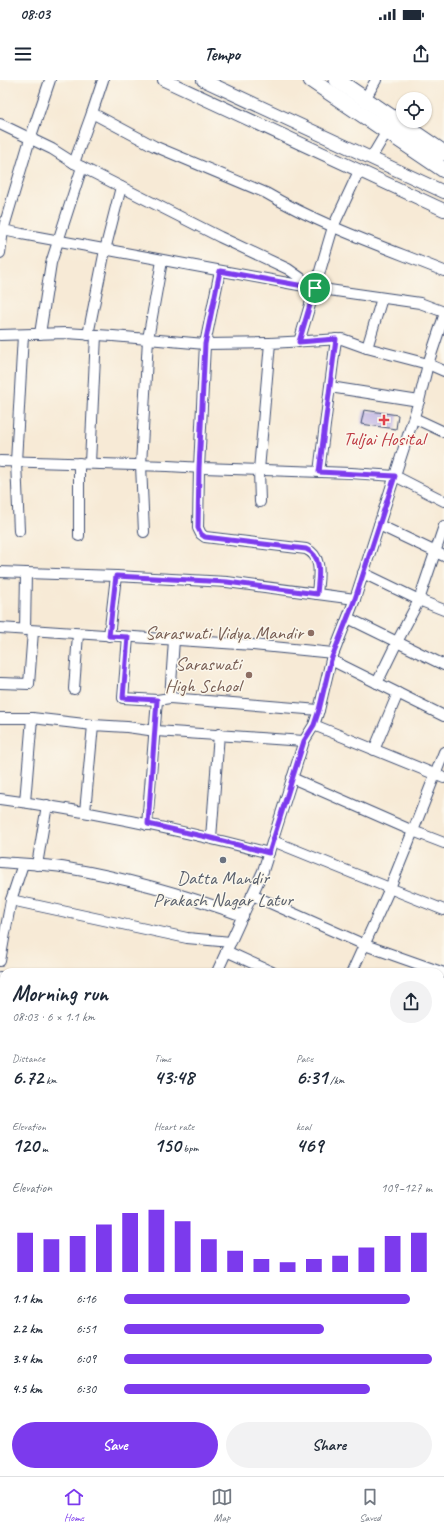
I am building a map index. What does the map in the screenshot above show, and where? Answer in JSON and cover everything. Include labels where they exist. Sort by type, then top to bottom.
[{"type":"main road","points":[[311,80],[444,170]]},
{"type":"main road","points":[[337,80],[444,153]]},
{"type":"street","points":[[0,253],[3,230],[30,139],[50,80]]},
{"type":"street","points":[[40,334],[57,241],[92,113],[103,80]]},
{"type":"street","points":[[164,80],[444,210]]},
{"type":"street","points":[[203,80],[444,192]]},
{"type":"street","points":[[366,99],[376,80]]},
{"type":"street","points":[[92,113],[154,146],[266,193],[281,202],[333,227],[444,271]]},
{"type":"street","points":[[0,124],[52,149],[78,165],[220,237],[288,269],[315,288]]},
{"type":"street","points":[[370,158],[387,131]]},
{"type":"street","points":[[299,342],[333,227],[359,171]]},
{"type":"street","points":[[79,536],[85,463],[92,335],[105,250],[121,187]]},
{"type":"street","points":[[3,230],[162,261],[315,288],[420,303],[444,312]]},
{"type":"street","points":[[144,532],[140,465],[148,339],[162,261]]},
{"type":"street","points":[[220,271],[205,344],[199,468],[198,528],[201,534],[205,537],[306,549],[312,552],[318,562],[317,594]]},
{"type":"street","points":[[367,348],[382,298]]},
{"type":"street","points":[[219,968],[263,871],[304,741],[314,725],[332,656],[355,599],[414,418],[428,364],[444,316]]},
{"type":"street","points":[[0,334],[92,335],[205,344],[299,342],[342,339],[367,348],[428,364],[444,371]]},
{"type":"street","points":[[18,531],[16,462],[23,335]]},
{"type":"street","points":[[319,472],[336,339]]},
{"type":"street","points":[[260,502],[259,470],[270,343]]},
{"type":"street","points":[[330,387],[419,401]]},
{"type":"street","points":[[414,418],[444,432]]},
{"type":"street","points":[[0,461],[140,465],[395,476],[444,501]]},
{"type":"street","points":[[379,525],[440,554]]},
{"type":"street","points":[[377,683],[419,600],[440,554],[444,526]]},
{"type":"street","points":[[0,572],[227,582],[355,599]]},
{"type":"street","points":[[0,683],[29,684],[29,630],[26,573]]},
{"type":"street","points":[[363,573],[419,600],[444,610]]},
{"type":"street","points":[[109,636],[116,576]]},
{"type":"street","points":[[348,618],[444,665]]},
{"type":"street","points":[[0,628],[253,645],[332,656],[377,683],[444,716]]},
{"type":"street","points":[[74,689],[78,634]]},
{"type":"street","points":[[128,637],[123,698],[157,700],[170,698],[319,710]]},
{"type":"street","points":[[170,698],[174,640]]},
{"type":"street","points":[[374,750],[398,693]]},
{"type":"street","points":[[148,824],[156,731],[157,700]]},
{"type":"street","points":[[0,718],[32,718],[156,731],[219,734],[304,741]]},
{"type":"street","points":[[25,802],[32,718]]},
{"type":"street","points":[[85,812],[94,725]]},
{"type":"street","points":[[314,725],[439,776]]},
{"type":"street","points":[[211,838],[219,734]]},
{"type":"street","points":[[354,968],[390,888],[412,831],[439,776],[444,752]]},
{"type":"street","points":[[292,778],[412,831],[444,843]]},
{"type":"street","points":[[0,799],[47,805],[148,824],[269,853]]},
{"type":"street","points":[[37,865],[47,805]]},
{"type":"street","points":[[273,841],[444,910]]},
{"type":"street","points":[[0,862],[66,867],[135,882],[208,903],[243,916]]},
{"type":"street","points":[[0,961],[4,918],[23,864]]},
{"type":"street","points":[[252,895],[365,945],[430,968]]},
{"type":"street","points":[[11,900],[228,947],[265,968]]},
{"type":"building","points":[[364,410],[398,415],[396,429],[361,424]]},
{"type":"place","name":"Tuljai Hosital","points":[[384,420]]},
{"type":"place","name":"Saraswati Vidya Mandir","points":[[311,633]]},
{"type":"place","name":"Saraswati High School","points":[[249,675]]},
{"type":"place","name":"Datta Mandir Prakash Nagar Latur","points":[[223,860]]},
{"type":"route","points":[[220,271],[315,288],[299,342],[336,339],[319,472],[395,476],[355,599],[333,653],[319,710],[314,725],[304,741],[269,853],[148,824],[156,731],[157,700],[123,698],[128,637],[109,636],[116,576],[227,582],[317,594],[318,562],[316,556],[312,552],[306,549],[205,537],[201,534],[198,528],[199,468],[205,344],[220,271]]}]
